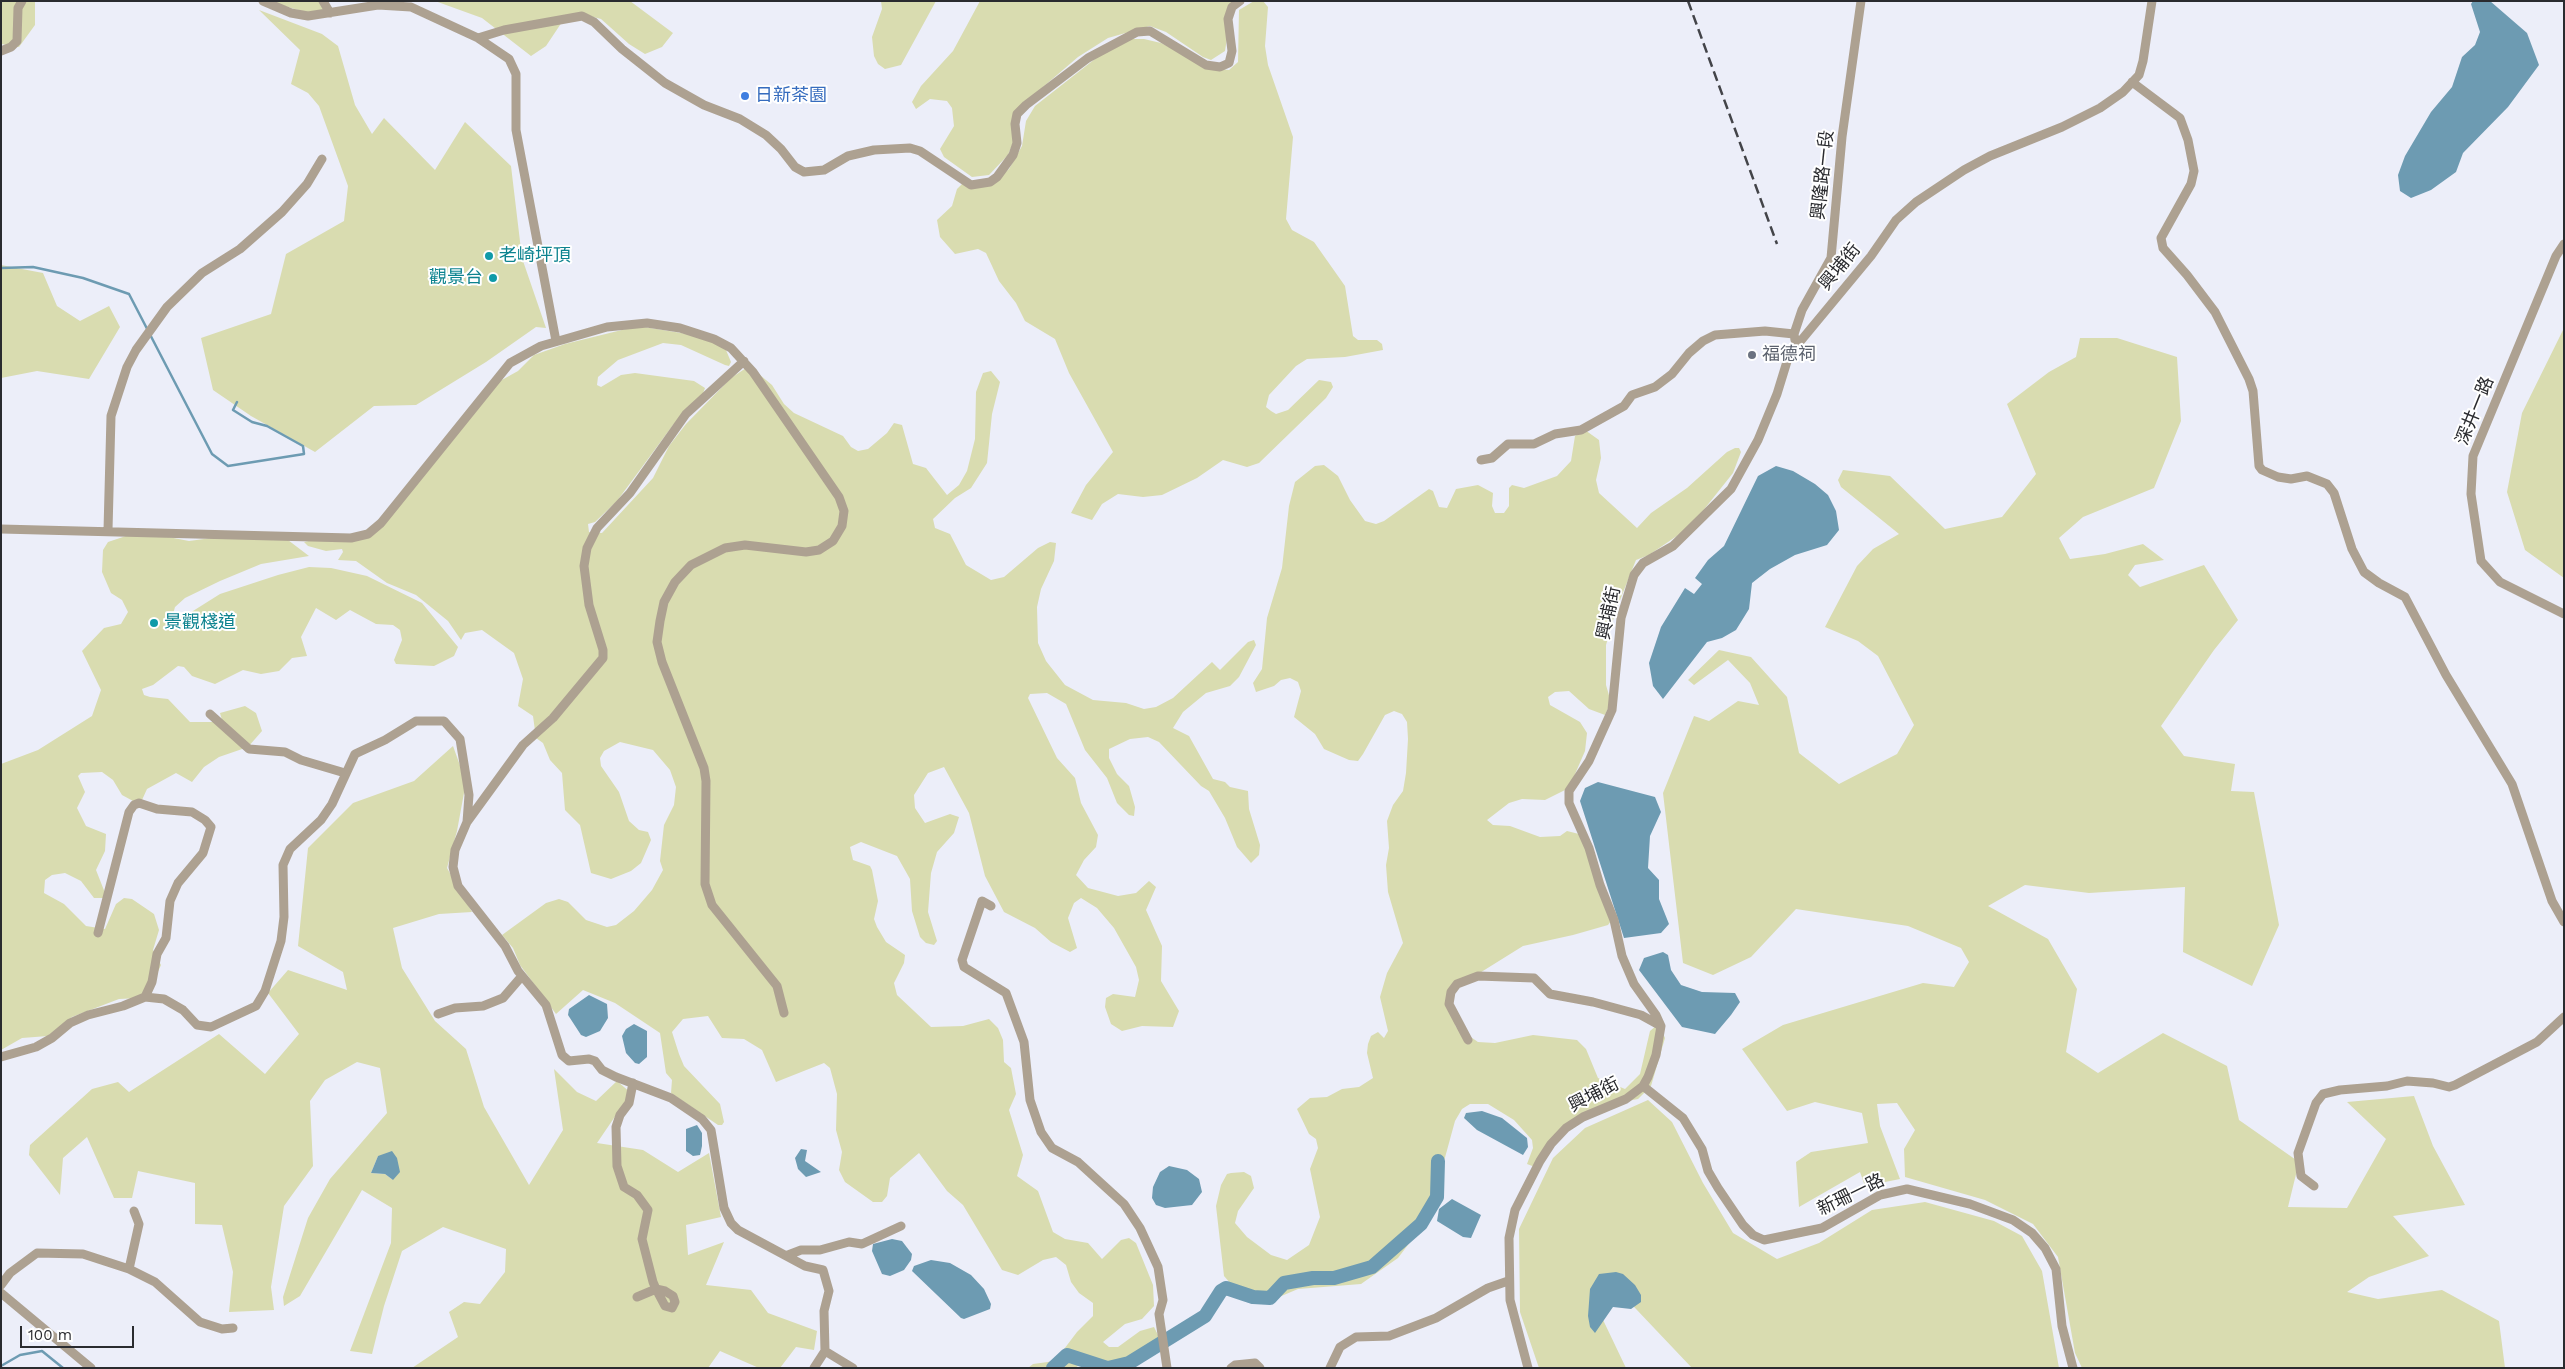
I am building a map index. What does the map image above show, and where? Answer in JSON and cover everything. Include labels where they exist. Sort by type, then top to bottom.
[{"type":"street","points":[[1,51],[11,47],[17,41],[18,8],[22,1]]},
{"type":"street","points":[[263,1],[291,13],[308,16],[377,3],[412,7],[478,38],[509,59],[516,74],[516,130],[556,340]]},
{"type":"street","points":[[323,1],[330,13]]},
{"type":"street","points":[[478,38],[504,30],[582,16],[594,22],[622,49],[665,83],[704,105],[740,119],[766,136],[781,149],[795,167],[804,172],[824,170],[848,156],[874,150],[910,148],[920,151],[971,185],[990,182],[997,177],[1013,155],[1017,143],[1014,124],[1017,114],[1026,105],[1088,58],[1137,32],[1150,31],[1206,65],[1220,67],[1229,63],[1232,51],[1228,19],[1232,7],[1240,1]]},
{"type":"street","name":"興隆路一段","points":[[1796,345],[1794,334],[1802,310],[1831,258],[1842,137],[1861,1]]},
{"type":"street","name":"興埔街","points":[[1528,1368],[1516,1332],[1508,1281],[1509,1238],[1516,1210],[1525,1188],[1551,1144],[1566,1128],[1583,1116],[1626,1099],[1643,1086],[1656,1055],[1661,1026],[1656,1014],[1634,984],[1622,956],[1614,920],[1600,885],[1589,848],[1569,803],[1569,791],[1589,761],[1612,710],[1621,618],[1634,575],[1643,563],[1673,546],[1731,489],[1758,440],[1777,394],[1789,355],[1871,256],[1896,220],[1916,202],[1964,170],[1990,156],[2062,127],[2100,108],[2123,92],[2139,75],[2143,61],[2152,1]]},
{"type":"street","points":[[2132,82],[2180,118],[2188,140],[2194,171],[2184,198],[2161,238],[2163,248],[2188,274],[2215,312],[2247,374],[2252,391],[2259,466],[2262,470],[2278,477],[2291,479],[2307,476],[2327,484],[2334,493],[2352,549],[2364,572],[2405,598],[2446,675],[2512,784],[2552,901],[2564,922]]},
{"type":"street","points":[[108,530],[111,416],[127,367],[136,350],[167,307],[202,273],[240,249],[282,212],[307,184],[322,159]]},
{"type":"street","name":"深井一路","points":[[2564,244],[2556,256],[2473,456],[2471,494],[2481,561],[2500,582],[2564,614]]},
{"type":"street","points":[[1802,310],[1806,320],[1818,319]]},
{"type":"street","points":[[1,529],[108,530],[341,538],[368,534],[381,523],[510,363],[556,340],[607,327],[647,323],[668,324],[714,339],[731,348],[744,361],[839,497],[844,511],[842,526],[833,541],[819,550],[806,552],[745,545],[725,548],[691,565],[675,582],[664,602],[657,642],[662,662],[704,768],[707,796],[704,884],[712,905],[777,986],[784,1013]]},
{"type":"street","points":[[1481,460],[1492,458],[1508,444],[1534,444],[1555,434],[1581,430],[1624,406],[1632,395],[1654,387],[1672,374],[1689,353],[1702,341],[1715,336],[1765,331],[1794,334]]},
{"type":"street","points":[[744,361],[686,414],[630,493],[597,528],[588,548],[584,566],[589,605],[603,650],[603,658],[553,718],[523,745],[467,822],[455,850],[454,876],[458,886],[506,946],[522,976],[546,1006],[562,1055],[569,1061],[589,1059],[595,1061],[602,1070],[671,1098],[702,1119],[711,1130],[724,1208],[731,1223],[738,1230],[788,1255],[805,1266],[823,1270],[829,1291],[824,1311],[825,1351],[814,1368]]},
{"type":"street","points":[[210,714],[250,749],[260,748],[285,752],[301,760],[345,773]]},
{"type":"street","points":[[1,1057],[36,1047],[52,1038],[70,1023],[88,1015],[123,1006],[145,997],[164,999],[182,1010],[197,1025],[211,1027],[256,1006],[265,991],[281,941],[284,917],[282,865],[284,857],[321,820],[332,804],[355,754],[416,721],[444,721],[460,739],[469,795],[467,822]]},
{"type":"street","points":[[98,933],[129,812],[134,805],[139,803],[157,809],[192,812],[205,820],[211,827],[203,853],[178,883],[170,902],[166,938],[157,954],[152,982],[145,997]]},
{"type":"street","points":[[991,906],[982,901],[962,960],[964,967],[1006,993],[1024,1042],[1030,1100],[1041,1132],[1052,1148],[1078,1162],[1124,1204],[1140,1228],[1158,1267],[1163,1300],[1159,1314],[1167,1368]]},
{"type":"street","points":[[438,1014],[455,1008],[483,1006],[503,998],[522,976]]},
{"type":"street","points":[[1468,1040],[1448,1004],[1457,984],[1478,976],[1534,978],[1550,994],[1593,1002],[1641,1015],[1661,1026]]},
{"type":"street","points":[[2314,1186],[2301,1176],[2298,1153],[2316,1103],[2323,1094],[2340,1090],[2388,1086],[2407,1081],[2433,1083],[2449,1087],[2537,1042],[2564,1017]]},
{"type":"street","points":[[633,1084],[629,1103],[620,1115],[616,1127],[617,1166],[624,1187],[637,1194],[648,1210],[642,1239],[656,1289],[637,1297]]},
{"type":"street","name":"新珊一路","points":[[1643,1086],[1683,1118],[1702,1149],[1708,1171],[1718,1188],[1743,1225],[1753,1236],[1758,1238],[1776,1239],[1822,1228],[1880,1194],[1907,1189],[1970,1204],[2013,1220],[2032,1233],[2045,1248],[2056,1269],[2062,1326],[2072,1368]]},
{"type":"street","points":[[129,1269],[138,1224],[134,1211]]},
{"type":"street","points":[[788,1255],[801,1250],[820,1250],[849,1242],[862,1244],[901,1226]]},
{"type":"street","points":[[1,1285],[10,1273],[37,1253],[56,1256],[83,1254],[129,1269],[155,1282],[200,1322],[222,1329],[234,1328]]},
{"type":"street","points":[[1330,1368],[1340,1348],[1356,1337],[1389,1336],[1436,1318],[1488,1288],[1508,1281]]},
{"type":"street","points":[[1,1293],[91,1368]]},
{"type":"street","points":[[825,1351],[853,1368]]},
{"type":"street","points":[[1231,1368],[1246,1363],[1255,1363],[1260,1368]]},
{"type":"green space","points":[[1,1],[35,2],[35,25],[19,47],[1,44]]},
{"type":"green space","points":[[267,1],[320,1],[324,11],[319,16]]},
{"type":"green space","points":[[435,1],[630,1],[673,33],[662,47],[645,54],[629,44],[601,19],[578,13],[566,16],[546,46],[531,56],[482,18]]},
{"type":"green space","points":[[881,1],[936,1],[901,65],[885,69],[878,64],[874,56],[872,37],[882,9]]},
{"type":"green space","points":[[980,1],[1233,1],[1225,51],[1211,60],[1203,57],[1166,32],[1150,26],[1108,38],[1078,57],[1036,93],[1016,121],[1015,138],[1008,155],[989,175],[972,177],[944,157],[940,149],[954,126],[952,108],[947,101],[930,99],[916,109],[912,102],[921,86],[953,51]]},
{"type":"green space","points":[[1254,1],[1263,1],[1268,7],[1265,46],[1268,65],[1293,137],[1286,219],[1292,230],[1314,242],[1345,286],[1353,336],[1358,340],[1377,340],[1382,344],[1383,350],[1345,357],[1307,359],[1296,366],[1269,395],[1266,407],[1276,414],[1288,410],[1319,380],[1331,382],[1333,387],[1326,398],[1259,463],[1247,467],[1223,460],[1197,478],[1162,495],[1143,497],[1118,494],[1102,504],[1092,520],[1071,513],[1086,485],[1113,452],[1069,373],[1055,339],[1025,321],[1016,303],[999,281],[986,253],[978,249],[955,254],[940,237],[937,220],[952,206],[957,189],[963,183],[993,182],[1009,169],[1022,146],[1026,121],[1035,106],[1100,55],[1131,39],[1144,39],[1161,43],[1212,68],[1229,70],[1238,62],[1239,10]]},
{"type":"green space","points":[[259,10],[322,34],[338,46],[355,105],[372,134],[384,118],[435,170],[465,122],[511,166],[522,258],[546,328],[536,327],[486,362],[416,405],[374,406],[315,452],[251,416],[213,390],[201,338],[271,314],[286,254],[344,221],[348,186],[319,106],[308,93],[291,84],[300,50]]},
{"type":"green space","points":[[1,265],[43,273],[57,306],[80,321],[109,306],[120,327],[89,379],[37,371],[1,378]]},
{"type":"green space","points":[[638,326],[706,337],[726,350],[731,362],[729,366],[725,365],[681,345],[663,343],[618,360],[598,377],[597,385],[601,387],[621,375],[635,373],[694,381],[705,388],[702,396],[673,425],[617,501],[595,522],[588,524],[589,532],[602,533],[653,478],[669,446],[686,424],[731,378],[746,368],[754,370],[772,385],[784,404],[794,413],[843,436],[851,447],[858,451],[868,449],[887,433],[894,423],[902,425],[913,464],[926,468],[947,495],[959,485],[967,471],[975,439],[976,392],[983,373],[991,371],[1000,382],[992,414],[987,463],[971,488],[955,498],[933,519],[935,528],[950,534],[966,565],[991,580],[1004,577],[1038,548],[1050,542],[1056,543],[1054,561],[1041,589],[1037,607],[1038,643],[1046,661],[1065,685],[1093,700],[1126,703],[1144,709],[1156,707],[1173,698],[1212,662],[1220,670],[1248,642],[1254,640],[1256,645],[1239,677],[1230,686],[1206,693],[1183,712],[1173,728],[1189,736],[1213,779],[1225,782],[1230,787],[1248,791],[1249,809],[1260,845],[1259,855],[1251,863],[1237,847],[1225,818],[1209,791],[1201,786],[1159,742],[1148,737],[1130,739],[1109,749],[1109,758],[1117,774],[1129,786],[1135,807],[1134,816],[1129,815],[1117,803],[1107,778],[1085,750],[1066,704],[1047,693],[1030,694],[1028,698],[1057,758],[1075,778],[1081,803],[1098,835],[1096,847],[1084,860],[1076,875],[1088,888],[1118,896],[1136,893],[1149,881],[1156,887],[1146,910],[1162,946],[1161,981],[1179,1011],[1173,1027],[1142,1026],[1122,1031],[1111,1024],[1105,1007],[1106,998],[1113,994],[1135,997],[1139,980],[1136,967],[1114,928],[1097,908],[1081,898],[1074,903],[1068,918],[1077,948],[1070,952],[1051,942],[1035,928],[1004,912],[985,876],[969,813],[944,767],[928,773],[914,795],[915,808],[925,823],[950,814],[959,817],[954,833],[937,852],[931,873],[928,912],[937,941],[934,945],[926,943],[920,937],[912,911],[910,879],[897,856],[861,842],[850,847],[853,860],[870,866],[872,870],[878,901],[874,919],[877,927],[886,942],[905,955],[904,963],[894,983],[897,995],[931,1027],[963,1026],[989,1019],[998,1028],[1003,1040],[1004,1062],[1011,1068],[1016,1094],[1009,1110],[1023,1155],[1017,1176],[1038,1191],[1053,1232],[1065,1239],[1088,1243],[1102,1259],[1121,1240],[1129,1238],[1136,1243],[1153,1285],[1154,1306],[1142,1319],[1125,1324],[1103,1342],[1109,1347],[1118,1347],[1140,1331],[1154,1327],[1160,1339],[1149,1351],[1118,1368],[1103,1368],[1088,1359],[1075,1368],[1028,1368],[1033,1364],[1055,1361],[1077,1332],[1093,1316],[1093,1303],[1079,1293],[1071,1282],[1066,1265],[1056,1257],[1043,1260],[1018,1275],[1002,1270],[963,1205],[947,1191],[919,1153],[890,1178],[887,1196],[882,1202],[873,1202],[845,1182],[839,1170],[842,1152],[836,1130],[837,1094],[830,1068],[824,1063],[776,1082],[762,1050],[744,1039],[722,1038],[708,1016],[683,1019],[672,1032],[679,1054],[684,1066],[720,1104],[724,1122],[722,1125],[718,1125],[671,1093],[672,1080],[666,1073],[660,1033],[615,1003],[583,990],[556,1014],[520,965],[513,948],[502,935],[546,903],[559,899],[568,902],[586,920],[607,927],[616,925],[634,911],[652,890],[663,870],[660,861],[664,825],[674,805],[676,787],[670,770],[653,750],[620,742],[604,751],[600,758],[601,766],[619,792],[629,821],[639,830],[648,832],[651,840],[641,863],[631,871],[611,879],[591,873],[580,825],[565,810],[562,773],[550,760],[543,743],[536,738],[533,716],[518,706],[523,679],[514,653],[482,630],[465,633],[461,640],[448,621],[416,595],[387,583],[356,561],[338,560],[343,552],[342,549],[326,551],[308,546],[304,542],[332,536],[352,538],[377,528],[500,381],[518,371],[534,355],[565,344]]},
{"type":"green space","points":[[2564,328],[2564,578],[2525,550],[2507,492],[2522,413]]},
{"type":"green space","points":[[2080,338],[2117,338],[2177,357],[2181,421],[2154,488],[2083,517],[2059,538],[2070,559],[2105,554],[2143,544],[2164,560],[2135,565],[2128,575],[2140,587],[2204,565],[2238,620],[2214,650],[2161,726],[2184,756],[2235,764],[2231,791],[2254,792],[2279,925],[2252,986],[2183,952],[2185,887],[2089,893],[2025,885],[1988,906],[2048,939],[2077,989],[2066,1052],[2098,1073],[2163,1033],[2227,1066],[2239,1120],[2299,1162],[2288,1207],[2347,1208],[2386,1139],[2347,1102],[2414,1096],[2433,1146],[2465,1205],[2393,1216],[2429,1256],[2369,1277],[2347,1292],[2378,1299],[2442,1290],[2499,1321],[2505,1368],[2082,1368],[2075,1353],[2058,1257],[2033,1224],[1985,1200],[1905,1177],[1904,1149],[1915,1130],[1897,1103],[1877,1104],[1880,1126],[1900,1179],[1865,1186],[1860,1172],[1799,1207],[1796,1162],[1811,1152],[1868,1143],[1862,1113],[1815,1102],[1787,1111],[1742,1049],[1783,1025],[1923,983],[1954,987],[1969,962],[1961,948],[1908,926],[1796,909],[1751,957],[1713,975],[1683,963],[1663,793],[1694,716],[1709,721],[1738,701],[1759,705],[1750,683],[1728,660],[1694,685],[1688,680],[1719,650],[1751,657],[1787,697],[1799,753],[1839,784],[1897,754],[1914,725],[1878,656],[1858,641],[1825,627],[1857,566],[1873,549],[1899,534],[1841,487],[1838,480],[1843,470],[1890,476],[1945,529],[2002,517],[2036,474],[2007,404],[2049,372],[2076,357]]},
{"type":"green space","points":[[1585,430],[1599,440],[1601,458],[1596,480],[1599,493],[1637,528],[1651,513],[1687,488],[1727,452],[1739,448],[1741,452],[1733,473],[1690,527],[1649,555],[1636,560],[1616,610],[1606,645],[1606,685],[1611,702],[1605,715],[1589,709],[1569,691],[1555,692],[1548,697],[1550,705],[1580,722],[1587,733],[1585,751],[1569,788],[1545,800],[1522,799],[1509,803],[1487,820],[1493,825],[1510,826],[1540,837],[1560,836],[1567,831],[1579,834],[1607,895],[1611,921],[1608,925],[1573,935],[1523,946],[1462,984],[1449,1001],[1456,1027],[1478,1042],[1495,1043],[1533,1035],[1577,1040],[1586,1049],[1598,1078],[1625,1089],[1640,1074],[1650,1031],[1656,1026],[1660,1026],[1665,1038],[1651,1086],[1638,1099],[1612,1104],[1568,1129],[1535,1167],[1527,1164],[1533,1148],[1532,1140],[1514,1120],[1488,1104],[1470,1104],[1462,1109],[1455,1121],[1432,1205],[1420,1229],[1398,1258],[1361,1284],[1298,1289],[1272,1300],[1255,1299],[1238,1292],[1224,1276],[1216,1206],[1221,1185],[1227,1174],[1244,1172],[1251,1176],[1254,1188],[1238,1211],[1235,1223],[1247,1237],[1271,1255],[1287,1260],[1309,1245],[1320,1217],[1310,1169],[1318,1148],[1316,1139],[1309,1134],[1297,1109],[1310,1098],[1327,1097],[1342,1089],[1359,1087],[1373,1078],[1367,1053],[1368,1044],[1371,1036],[1378,1032],[1384,1038],[1388,1031],[1380,997],[1387,973],[1403,943],[1388,892],[1386,865],[1389,848],[1387,821],[1393,805],[1403,791],[1406,773],[1407,722],[1402,714],[1394,711],[1385,715],[1358,761],[1349,760],[1324,749],[1315,734],[1294,717],[1301,691],[1298,682],[1290,678],[1281,680],[1274,686],[1256,692],[1253,683],[1262,669],[1267,618],[1282,568],[1289,506],[1295,482],[1315,466],[1324,465],[1338,476],[1350,500],[1365,521],[1376,524],[1384,521],[1429,489],[1433,491],[1439,507],[1447,508],[1456,489],[1478,485],[1493,493],[1492,506],[1495,513],[1504,513],[1509,506],[1509,488],[1512,485],[1524,488],[1557,476],[1571,461],[1575,436]]},
{"type":"green space","points":[[158,535],[189,541],[234,535],[284,537],[309,556],[261,564],[220,581],[185,598],[175,607],[173,614],[176,617],[185,616],[220,594],[278,575],[309,567],[331,568],[367,576],[422,603],[458,647],[454,656],[434,666],[396,664],[394,660],[402,640],[400,630],[393,625],[376,624],[350,610],[336,620],[316,608],[301,637],[307,656],[292,658],[279,671],[261,674],[243,670],[215,684],[192,676],[184,667],[178,666],[153,685],[142,689],[144,695],[168,699],[190,722],[215,722],[222,720],[220,713],[245,706],[256,713],[262,731],[248,747],[219,757],[204,767],[192,782],[176,773],[147,789],[142,800],[133,801],[122,795],[113,780],[102,772],[81,773],[78,776],[85,792],[77,808],[86,826],[106,834],[105,851],[96,870],[107,898],[94,898],[81,881],[65,873],[52,875],[45,880],[44,893],[64,904],[86,926],[105,929],[116,904],[124,898],[132,899],[154,914],[159,930],[153,950],[161,965],[152,985],[140,998],[119,999],[72,1017],[48,1036],[22,1038],[1,1050],[1,764],[38,750],[92,716],[101,690],[82,651],[104,628],[121,624],[128,612],[122,600],[111,593],[102,572],[103,550],[108,542],[126,536]]},
{"type":"green space","points":[[453,746],[466,782],[457,831],[447,868],[472,912],[439,914],[393,928],[402,968],[435,1021],[466,1049],[484,1107],[529,1185],[563,1130],[554,1069],[577,1092],[596,1101],[617,1081],[631,1093],[597,1143],[643,1150],[678,1172],[709,1153],[721,1217],[686,1225],[688,1255],[724,1242],[706,1285],[751,1290],[768,1313],[817,1331],[814,1350],[796,1347],[780,1368],[759,1368],[720,1351],[708,1368],[412,1368],[458,1337],[449,1312],[464,1302],[480,1304],[505,1272],[506,1249],[443,1227],[402,1251],[384,1306],[372,1354],[350,1351],[391,1243],[392,1208],[362,1190],[300,1296],[284,1306],[283,1297],[308,1218],[330,1179],[387,1113],[380,1068],[357,1062],[325,1080],[310,1101],[313,1166],[284,1206],[271,1287],[274,1310],[229,1312],[233,1272],[222,1225],[195,1224],[195,1183],[138,1171],[132,1198],[114,1198],[87,1137],[63,1158],[60,1195],[29,1155],[30,1145],[92,1089],[118,1082],[129,1092],[219,1034],[265,1074],[299,1034],[268,993],[288,970],[347,990],[343,972],[298,946],[308,848],[353,803],[414,781]],"holes":[[[378,1156],[393,1180],[385,1174],[371,1173]]]},
{"type":"green space","points":[[1648,1100],[1672,1122],[1703,1183],[1733,1233],[1777,1259],[1819,1243],[1872,1210],[1925,1202],[1994,1221],[2022,1236],[2042,1271],[2059,1368],[1692,1368],[1618,1290],[1594,1301],[1626,1368],[1539,1368],[1520,1312],[1519,1229],[1553,1158],[1585,1128]]},
{"type":"water","points":[[2473,1],[2490,1],[2527,33],[2539,65],[2508,107],[2463,153],[2456,172],[2431,190],[2411,198],[2400,191],[2398,175],[2405,156],[2431,112],[2452,87],[2462,57],[2475,45],[2480,32],[2471,4]]},
{"type":"water","points":[[1776,466],[1793,471],[1815,484],[1828,495],[1836,511],[1839,530],[1827,545],[1795,555],[1770,569],[1752,583],[1749,609],[1736,630],[1722,638],[1707,642],[1663,699],[1653,686],[1649,663],[1661,627],[1685,588],[1694,594],[1702,584],[1695,578],[1708,560],[1724,546],[1758,476]]},
{"type":"water","points":[[1598,782],[1655,797],[1661,812],[1650,836],[1648,868],[1659,880],[1659,899],[1669,924],[1661,933],[1624,938],[1580,801],[1585,788]]},
{"type":"water","points":[[1663,952],[1668,955],[1671,970],[1681,985],[1702,992],[1735,993],[1740,1002],[1715,1034],[1682,1027],[1639,970],[1644,958]]},
{"type":"water","points":[[589,995],[607,1004],[608,1018],[600,1031],[586,1037],[581,1035],[568,1015],[569,1009]]},
{"type":"water","points":[[634,1024],[647,1031],[647,1057],[639,1064],[635,1063],[626,1053],[622,1036],[626,1029]]},
{"type":"water","points":[[1482,1111],[1502,1118],[1527,1138],[1528,1147],[1523,1155],[1477,1130],[1464,1118],[1466,1113]]},
{"type":"water","points":[[697,1125],[702,1133],[702,1146],[700,1155],[693,1156],[686,1151],[686,1129]]},
{"type":"water","points":[[801,1149],[807,1150],[805,1161],[821,1172],[806,1177],[798,1169],[795,1158]]},
{"type":"water","points":[[392,1151],[397,1158],[400,1172],[393,1180],[385,1174],[371,1173],[378,1156]]},
{"type":"water","points":[[1169,1166],[1187,1170],[1199,1179],[1202,1192],[1192,1205],[1165,1208],[1156,1205],[1152,1198],[1153,1187],[1160,1172]]},
{"type":"water","points":[[1452,1199],[1481,1215],[1471,1238],[1463,1237],[1437,1221],[1439,1209]]},
{"type":"water","points":[[892,1239],[902,1241],[912,1254],[911,1260],[904,1270],[890,1276],[882,1274],[872,1251],[873,1244]]},
{"type":"water","points":[[931,1260],[950,1263],[971,1275],[984,1289],[991,1304],[990,1309],[964,1319],[961,1318],[912,1271],[914,1266]]},
{"type":"water","points":[[1616,1272],[1623,1274],[1635,1285],[1641,1295],[1641,1302],[1631,1309],[1613,1307],[1595,1333],[1590,1327],[1588,1316],[1590,1289],[1599,1274]]},
{"type":"waterway","points":[[1,268],[33,267],[83,278],[129,294],[212,454],[228,466],[304,454],[303,446],[267,426],[252,422],[233,410],[237,402]]},
{"type":"waterway","points":[[1108,1368],[1129,1363],[1205,1316],[1221,1291],[1226,1288],[1253,1297],[1270,1298],[1284,1283],[1313,1278],[1334,1278],[1372,1267],[1421,1224],[1437,1197],[1438,1161]]},
{"type":"waterway","points":[[1,1366],[20,1355],[42,1351],[63,1368]]},
{"type":"waterway","points":[[1053,1368],[1067,1355],[1107,1368]]},
{"type":"railway","points":[[1688,1],[1777,244]]},
{"type":"place","name":"日新茶園","points":[[745,96]]},
{"type":"place","name":"老崎坪頂","points":[[489,256]]},
{"type":"place","name":"觀景台","points":[[493,278]]},
{"type":"place","name":"福德祠","points":[[1752,355]]},
{"type":"place","name":"景觀棧道","points":[[154,623]]}]
